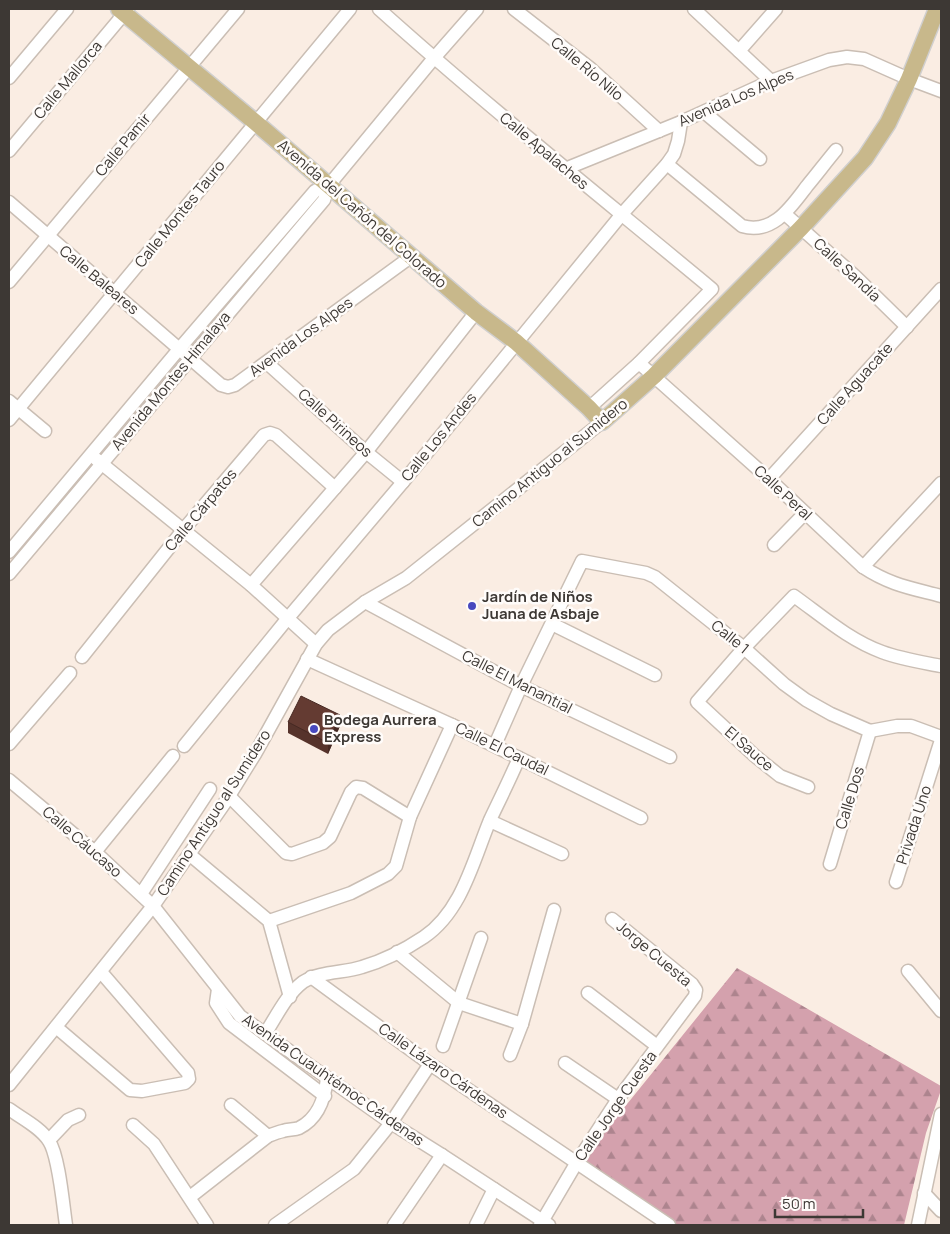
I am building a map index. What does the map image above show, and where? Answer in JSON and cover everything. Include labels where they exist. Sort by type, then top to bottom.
[{"type":"main road","name":"Avenida del Cañón del Colorado","points":[[124,10],[476,312],[516,342],[602,422]]},
{"type":"main road","name":"Camino Antiguo al Sumidero","points":[[602,422],[654,376],[801,228],[865,158],[888,123],[909,79],[933,11]]},
{"type":"street","points":[[9,78],[67,9]]},
{"type":"street","name":"Calle Pamir","points":[[9,282],[238,9]]},
{"type":"street","name":"Calle Montes Tauro","points":[[9,420],[13,405],[116,293],[350,9]]},
{"type":"street","name":"Calle Apalaches","points":[[379,9],[565,169],[712,289],[640,364]]},
{"type":"street","name":"Avenida Montes Himalaya","points":[[9,574],[324,200],[329,185],[477,9]]},
{"type":"street","name":"Calle Río Nilo","points":[[514,9],[591,69],[659,131]]},
{"type":"street","points":[[694,9],[772,80]]},
{"type":"street","points":[[739,51],[776,9]]},
{"type":"street","name":"Calle Mallorca","points":[[9,151],[124,10]]},
{"type":"street","name":"Avenida Los Alpes","points":[[565,169],[681,122],[772,80],[829,60],[847,57],[864,58],[909,79],[941,91]]},
{"type":"street","points":[[704,112],[760,159]]},
{"type":"street","name":"Calle Los Andes","points":[[184,746],[288,618],[403,482],[516,342],[674,154],[681,122]]},
{"type":"street","points":[[666,164],[742,226],[751,228],[768,224],[785,214],[836,150]]},
{"type":"street","name":"Avenida Montes Himalaya","points":[[9,552],[90,454],[315,191],[329,185]]},
{"type":"street","name":"Calle Baleares","points":[[9,202],[190,357]]},
{"type":"street","name":"Calle Sandía","points":[[785,214],[856,277],[907,327]]},
{"type":"street","name":"Avenida Los Alpes","points":[[190,357],[221,385],[228,387],[235,385],[412,256]]},
{"type":"street","name":"Calle Aguacate","points":[[769,478],[941,289]]},
{"type":"street","points":[[250,585],[366,452],[476,312]]},
{"type":"street","name":"Calle Pirineos","points":[[267,362],[366,452],[403,482]]},
{"type":"street","points":[[589,408],[640,364]]},
{"type":"street","name":"Calle Peral","points":[[640,364],[769,478],[863,567],[878,577],[894,584],[941,596]]},
{"type":"street","points":[[13,405],[45,431]]},
{"type":"street","name":"Camino Antiguo al Sumidero","points":[[9,1086],[153,906],[229,796],[255,754],[307,659],[316,644],[328,630],[365,602],[406,578],[602,422]]},
{"type":"street","name":"Calle Cárpatos","points":[[82,657],[184,529],[264,435],[270,433],[276,435],[335,488]]},
{"type":"street","points":[[90,454],[184,529],[316,644]]},
{"type":"street","points":[[863,567],[941,483]]},
{"type":"street","points":[[774,545],[805,513]]},
{"type":"street","name":"Calle 1","points":[[552,624],[582,562],[646,573],[655,577],[806,700],[831,714],[870,731]]},
{"type":"street","points":[[744,648],[794,596],[857,640],[880,651],[907,660],[941,666]]},
{"type":"street","name":"Calle El Manantial","points":[[365,602],[521,686],[670,757]]},
{"type":"street","points":[[495,745],[521,686],[552,624],[655,675]]},
{"type":"street","name":"El Sauce","points":[[744,648],[696,702],[755,756],[780,776],[808,787]]},
{"type":"street","name":"Calle El Caudal","points":[[307,659],[452,724],[641,818]]},
{"type":"street","points":[[9,744],[70,673]]},
{"type":"street","points":[[269,921],[351,893],[388,874],[396,866],[410,817],[452,724]]},
{"type":"street","points":[[870,731],[897,726],[911,726],[941,738]]},
{"type":"street","name":"Calle Dos","points":[[830,864],[870,731]]},
{"type":"street","name":"Privada Uno","points":[[896,882],[941,738]]},
{"type":"street","points":[[95,852],[173,756]]},
{"type":"street","points":[[265,1034],[302,983],[312,977],[362,967],[397,952],[424,937],[444,919],[460,896],[490,821],[519,758]]},
{"type":"street","name":"Calle Cáucaso","points":[[9,780],[95,852],[153,906]]},
{"type":"street","points":[[229,796],[286,853],[292,854],[322,843],[330,837],[350,792],[356,788],[363,788],[410,817]]},
{"type":"street","points":[[140,894],[210,789]]},
{"type":"street","points":[[490,821],[562,854]]},
{"type":"street","points":[[189,854],[269,921],[290,997]]},
{"type":"street","name":"Avenida Cuauhtémoc Cárdenas","points":[[153,906],[240,1016],[391,1123],[442,1154],[544,1224]]},
{"type":"street","points":[[510,1054],[522,1024],[554,910]]},
{"type":"street","name":"Jorge Cuesta","points":[[612,919],[692,984],[696,990]]},
{"type":"street","points":[[443,1046],[481,938]]},
{"type":"street","points":[[397,952],[459,1003],[522,1024]]},
{"type":"street","points":[[908,971],[941,1011]]},
{"type":"street","points":[[56,1027],[130,1090],[142,1091],[186,1083],[189,1079],[188,1074],[101,972]]},
{"type":"street","name":"Calle Lázaro Cárdenas","points":[[312,977],[430,1064],[669,1225]]},
{"type":"street","points":[[218,989],[216,1003],[229,1023],[325,1096]]},
{"type":"street","name":"Calle Jorge Cuesta","points":[[544,1224],[577,1162],[618,1099],[695,996],[696,990]]},
{"type":"street","points":[[588,994],[657,1046]]},
{"type":"street","points":[[565,1063],[618,1099]]},
{"type":"street","points":[[275,1225],[354,1168],[391,1123],[430,1064]]},
{"type":"street","points":[[190,1198],[268,1136],[297,1128],[308,1122],[319,1109],[325,1096],[327,1078]]},
{"type":"street","points":[[232,1105],[268,1136]]},
{"type":"street","points":[[9,1109],[42,1133],[49,1140],[53,1148],[66,1225]]},
{"type":"street","points":[[918,1225],[924,1193],[938,1143],[941,1114]]},
{"type":"street","points":[[49,1140],[68,1120],[79,1115]]},
{"type":"street","points":[[133,1125],[154,1144],[207,1225]]},
{"type":"street","points":[[394,1225],[442,1154]]},
{"type":"street","points":[[476,1225],[494,1189]]},
{"type":"street","points":[[924,1193],[941,1211]]},
{"type":"green space","points":[[737,968],[941,1086],[926,1133],[904,1225],[677,1225],[581,1161]]},
{"type":"building","points":[[301,696],[340,715],[328,743],[288,722]]},
{"type":"place","name":"Jardín de Niños Juana de Asbaje","points":[[472,606]]},
{"type":"place","name":"Bodega Aurrera Express","points":[[314,729]]}]
